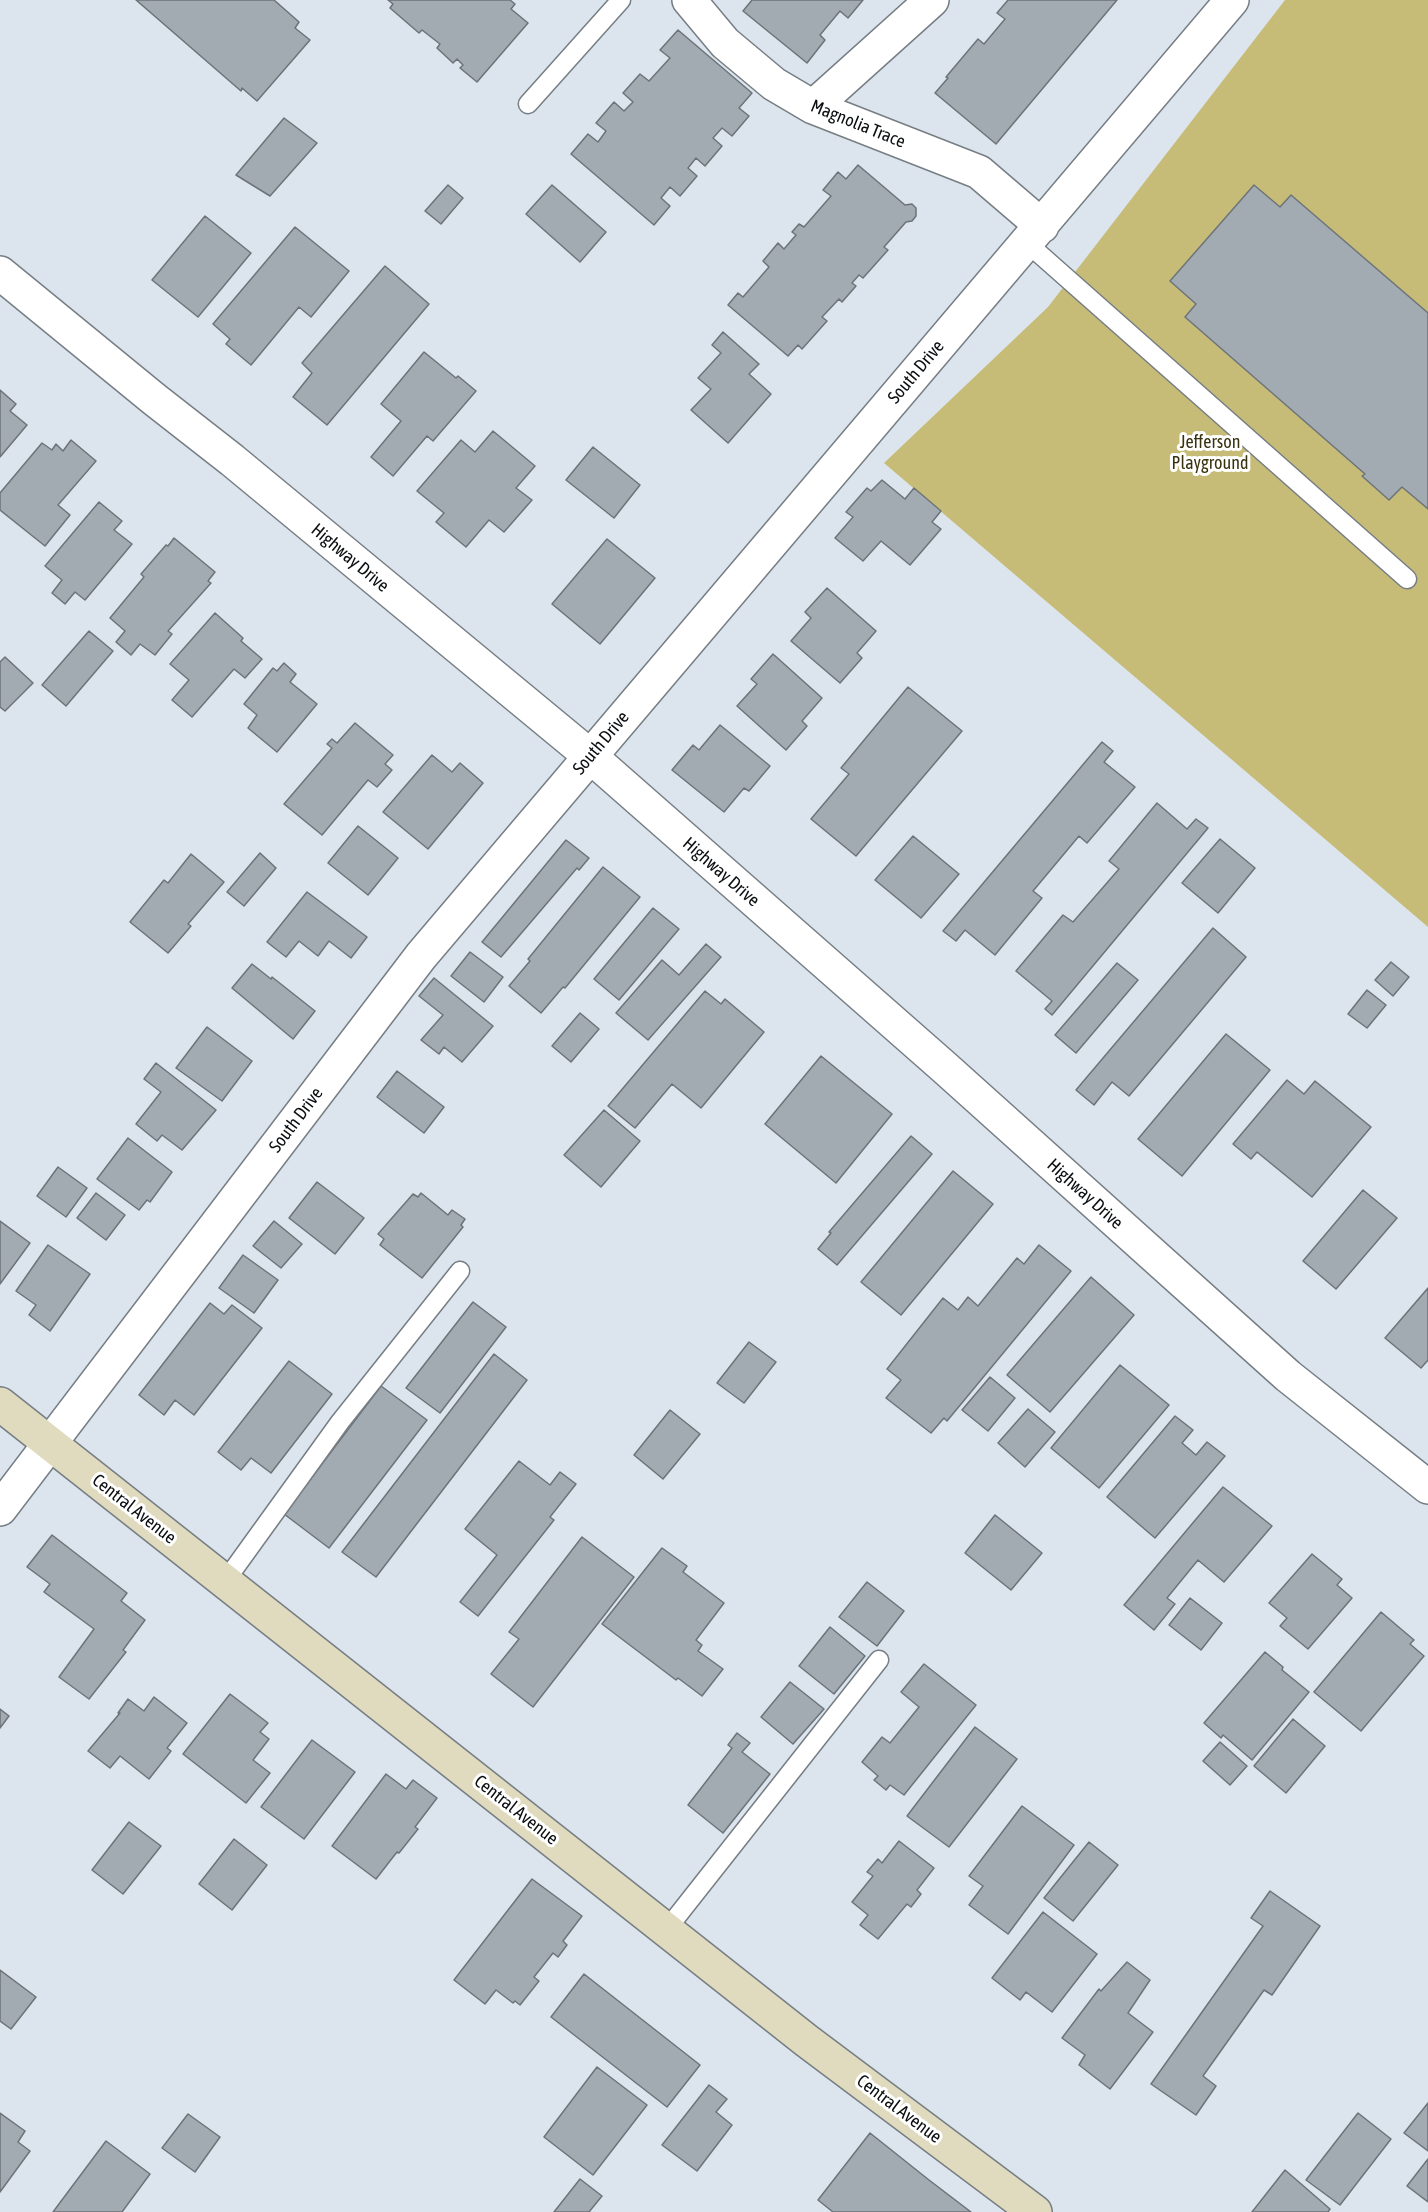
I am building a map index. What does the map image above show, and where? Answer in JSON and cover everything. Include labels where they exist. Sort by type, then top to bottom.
[{"type":"main road","name":"Central Avenue","points":[[0,1404],[226,1580],[807,2041],[1035,2212]]},
{"type":"street","name":"Magnolia Trace","points":[[689,0],[725,43],[774,84],[813,107],[979,172],[1034,234]]},
{"type":"street","points":[[813,107],[932,0]]},
{"type":"street","name":"South Drive","points":[[0,1509],[421,956],[1232,0]]},
{"type":"street","name":"Highway Drive","points":[[0,273],[232,460],[590,756],[944,1067],[1288,1376],[1428,1487]]},
{"type":"lane","points":[[528,104],[621,0]]},
{"type":"lane","points":[[1034,234],[1407,579]]},
{"type":"lane","points":[[226,1580],[340,1422],[460,1271]]},
{"type":"lane","points":[[667,1929],[879,1660]]},
{"type":"green space","name":"Jefferson Playground","points":[[1285,0],[1428,0],[1428,927],[884,463],[1048,307]]},
{"type":"building","points":[[136,0],[274,0],[299,22],[295,28],[310,40],[257,101],[242,88],[241,91]]},
{"type":"building","points":[[388,0],[510,0],[515,4],[511,9],[528,23],[477,82],[460,68],[463,65],[457,59],[453,63],[437,48],[440,44],[422,30],[419,33],[390,8],[393,4]]},
{"type":"building","points":[[752,0],[863,0],[848,18],[840,11],[820,35],[825,40],[807,63],[743,11]]},
{"type":"building","points":[[1008,0],[1117,0],[996,144],[935,93],[978,39],[984,44],[1005,19],[997,13]]},
{"type":"building","points":[[678,30],[752,93],[739,108],[749,116],[732,136],[722,128],[713,138],[722,146],[705,166],[696,158],[688,168],[697,176],[680,196],[670,187],[661,198],[670,206],[654,225],[571,154],[588,134],[598,142],[606,131],[596,123],[614,102],[624,111],[633,102],[623,93],[640,74],[649,81],[670,58],[660,50]]},
{"type":"building","points":[[284,118],[317,143],[270,196],[236,175]]},
{"type":"building","points":[[858,165],[905,205],[912,204],[916,208],[916,216],[912,221],[906,222],[884,247],[888,250],[863,278],[859,275],[852,283],[856,286],[842,302],[839,299],[822,317],[827,321],[802,349],[798,345],[788,356],[728,305],[738,293],[743,297],[769,267],[763,261],[778,243],[784,249],[796,235],[792,232],[799,224],[804,227],[831,196],[823,190],[838,172],[846,179]]},
{"type":"building","points":[[448,185],[463,198],[441,224],[425,211]]},
{"type":"building","points":[[552,185],[606,232],[580,262],[526,214]]},
{"type":"building","points":[[1254,185],[1280,207],[1291,195],[1428,313],[1428,509],[1402,487],[1389,500],[1362,476],[1365,474],[1185,317],[1196,304],[1170,281]]},
{"type":"building","points":[[205,216],[251,253],[198,317],[152,280]]},
{"type":"building","points":[[295,227],[349,271],[311,317],[299,307],[251,365],[226,344],[230,339],[213,324]]},
{"type":"building","points":[[385,266],[429,304],[327,425],[293,397],[312,373],[302,363]]},
{"type":"building","points":[[723,332],[759,364],[749,374],[771,394],[728,443],[691,410],[711,389],[698,378],[721,353],[712,345]]},
{"type":"building","points":[[424,352],[476,391],[433,441],[427,436],[393,476],[371,457],[401,421],[381,404]]},
{"type":"building","points":[[0,390],[16,404],[10,411],[27,425],[0,457]]},
{"type":"building","points":[[493,431],[535,466],[516,488],[532,500],[504,532],[489,520],[466,547],[436,522],[444,513],[417,491],[461,440],[475,452]]},
{"type":"building","points":[[71,440],[96,461],[58,505],[70,515],[45,546],[0,510],[0,493],[42,443],[52,450],[56,444],[63,451]]},
{"type":"building","points":[[593,447],[640,485],[614,518],[566,480]]},
{"type":"building","points":[[882,480],[905,499],[914,488],[941,511],[932,522],[941,529],[910,565],[881,541],[863,561],[835,538],[853,517],[846,512],[867,488],[871,491]]},
{"type":"building","points":[[99,502],[122,521],[114,530],[132,544],[85,600],[75,592],[65,604],[52,593],[62,580],[45,566]]},
{"type":"building","points":[[174,538],[215,572],[208,581],[211,583],[168,631],[172,634],[155,655],[140,644],[131,655],[116,642],[125,631],[110,618],[144,577],[141,574]]},
{"type":"building","points":[[607,539],[655,578],[600,644],[552,604]]},
{"type":"building","points":[[827,588],[876,631],[857,653],[862,658],[840,683],[791,641],[811,618],[805,612]]},
{"type":"building","points":[[215,613],[243,638],[241,641],[262,659],[245,678],[234,669],[192,717],[172,700],[189,680],[170,664]]},
{"type":"building","points":[[89,631],[113,651],[66,706],[42,685]]},
{"type":"building","points":[[773,654],[822,698],[802,721],[807,726],[786,750],[737,706],[757,684],[751,679]]},
{"type":"building","points":[[5,657],[33,683],[5,711],[0,707],[0,662]]},
{"type":"building","points":[[284,663],[296,674],[290,682],[317,704],[277,752],[248,728],[257,715],[244,704],[273,668],[277,671]]},
{"type":"building","points":[[908,687],[962,731],[856,856],[811,819],[849,774],[841,768]]},
{"type":"building","points":[[355,723],[393,755],[385,764],[392,770],[377,787],[368,780],[322,835],[284,804],[332,748],[327,744],[332,739],[337,743]]},
{"type":"building","points":[[720,725],[770,766],[749,791],[744,788],[724,812],[672,770],[693,745],[699,750]]},
{"type":"building","points":[[1102,742],[1113,751],[1104,762],[1135,787],[1087,843],[1079,836],[1033,891],[1042,898],[995,955],[965,930],[956,941],[943,931]]},
{"type":"building","points":[[432,755],[452,772],[460,763],[483,783],[428,849],[383,812]]},
{"type":"building","points":[[1157,803],[1187,829],[1196,819],[1208,828],[1052,1015],[1045,1009],[1052,1001],[1016,971],[1063,915],[1073,922],[1119,869],[1109,861]]},
{"type":"building","points":[[358,826],[398,858],[368,895],[328,863]]},
{"type":"building","points":[[913,836],[959,874],[921,918],[875,880]]},
{"type":"building","points":[[1220,839],[1255,868],[1218,913],[1182,883]]},
{"type":"building","points":[[566,840],[589,858],[579,870],[577,868],[501,957],[482,942]]},
{"type":"building","points":[[260,853],[276,868],[244,906],[227,892]]},
{"type":"building","points":[[191,854],[224,882],[188,924],[191,926],[168,953],[130,922],[164,880],[168,883]]},
{"type":"building","points":[[603,867],[640,897],[565,988],[563,987],[541,1013],[509,986],[530,961],[528,959]]},
{"type":"building","points":[[307,892],[367,937],[351,958],[329,941],[318,956],[299,941],[286,957],[267,942]]},
{"type":"building","points":[[653,908],[679,929],[619,1000],[594,979]]},
{"type":"building","points":[[1213,928],[1246,957],[1129,1096],[1112,1082],[1094,1105],[1076,1090]]},
{"type":"building","points":[[706,944],[721,957],[648,1040],[616,1013],[662,960],[679,975]]},
{"type":"building","points":[[470,952],[503,977],[484,1002],[451,976]]},
{"type":"building","points":[[1391,962],[1409,977],[1393,996],[1375,980]]},
{"type":"building","points":[[1117,963],[1138,980],[1076,1053],[1055,1035]]},
{"type":"building","points":[[252,964],[315,1011],[293,1039],[232,988]]},
{"type":"building","points":[[434,978],[493,1026],[462,1062],[444,1047],[439,1054],[421,1040],[443,1015],[419,996]]},
{"type":"building","points":[[1367,990],[1386,1005],[1367,1028],[1348,1014]]},
{"type":"building","points":[[705,991],[721,1004],[725,999],[764,1032],[701,1108],[672,1084],[635,1128],[608,1106]]},
{"type":"building","points":[[580,1013],[599,1029],[571,1062],[552,1046]]},
{"type":"building","points":[[207,1027],[252,1061],[222,1101],[176,1068]]},
{"type":"building","points":[[1226,1034],[1270,1070],[1182,1176],[1138,1139]]},
{"type":"building","points":[[821,1056],[892,1114],[836,1183],[765,1124]]},
{"type":"building","points":[[156,1063],[216,1110],[182,1150],[162,1135],[157,1141],[136,1124],[161,1092],[144,1079]]},
{"type":"building","points":[[397,1071],[444,1107],[424,1133],[377,1097]]},
{"type":"building","points":[[1287,1080],[1304,1094],[1315,1081],[1371,1127],[1312,1197],[1257,1152],[1251,1159],[1233,1144]]},
{"type":"building","points":[[604,1110],[640,1141],[601,1187],[564,1155]]},
{"type":"building","points":[[911,1136],[932,1154],[837,1265],[818,1249],[831,1233],[829,1232]]},
{"type":"building","points":[[128,1138],[172,1172],[150,1202],[147,1200],[139,1210],[97,1179]]},
{"type":"building","points":[[58,1167],[87,1188],[66,1217],[37,1196]]},
{"type":"building","points":[[953,1171],[993,1204],[901,1315],[861,1282]]},
{"type":"building","points":[[317,1182],[364,1218],[335,1254],[289,1218]]},
{"type":"building","points":[[1363,1190],[1397,1218],[1336,1289],[1303,1261]]},
{"type":"building","points":[[96,1193],[125,1215],[106,1240],[77,1218]]},
{"type":"building","points":[[421,1193],[448,1215],[452,1210],[465,1219],[461,1225],[463,1227],[422,1278],[380,1245],[384,1239],[378,1234],[413,1194],[418,1197]]},
{"type":"building","points":[[0,1221],[30,1243],[0,1284]]},
{"type":"building","points":[[274,1221],[302,1244],[281,1268],[253,1246]]},
{"type":"building","points":[[48,1245],[90,1274],[50,1331],[29,1315],[36,1305],[16,1291]]},
{"type":"building","points":[[1039,1245],[1071,1271],[947,1421],[944,1418],[931,1433],[886,1398],[901,1380],[887,1369],[943,1298],[958,1310],[968,1297],[978,1306],[1017,1258],[1024,1264]]},
{"type":"building","points":[[243,1255],[278,1280],[254,1313],[219,1288]]},
{"type":"building","points":[[1091,1277],[1134,1315],[1050,1412],[1007,1375]]},
{"type":"building","points":[[1428,1288],[1428,1360],[1421,1368],[1385,1338]]},
{"type":"building","points":[[473,1302],[506,1327],[440,1413],[406,1388]]},
{"type":"building","points":[[210,1303],[224,1314],[232,1305],[262,1328],[194,1415],[175,1400],[164,1415],[139,1395]]},
{"type":"building","points":[[749,1342],[776,1362],[744,1403],[717,1383]]},
{"type":"building","points":[[494,1354],[527,1380],[376,1577],[342,1552]]},
{"type":"building","points":[[289,1361],[332,1394],[271,1473],[251,1458],[241,1470],[218,1452]]},
{"type":"building","points":[[1120,1365],[1169,1405],[1099,1488],[1051,1448]]},
{"type":"building","points":[[990,1377],[1015,1398],[988,1431],[962,1410]]},
{"type":"building","points":[[381,1386],[427,1420],[329,1548],[284,1514]]},
{"type":"building","points":[[1028,1409],[1055,1432],[1025,1467],[998,1443]]},
{"type":"building","points":[[670,1410],[700,1434],[663,1479],[634,1455]]},
{"type":"building","points":[[1175,1416],[1193,1430],[1182,1443],[1196,1455],[1207,1442],[1225,1456],[1155,1538],[1107,1497]]},
{"type":"building","points":[[519,1461],[550,1485],[560,1472],[576,1484],[550,1517],[554,1520],[478,1616],[460,1602],[497,1555],[465,1529]]},
{"type":"building","points":[[1223,1487],[1272,1526],[1224,1582],[1198,1560],[1167,1598],[1175,1604],[1154,1630],[1124,1605]]},
{"type":"building","points":[[995,1515],[1042,1553],[1011,1590],[965,1553]]},
{"type":"building","points":[[52,1535],[127,1593],[121,1601],[145,1620],[123,1650],[126,1652],[89,1699],[59,1677],[94,1629],[44,1592],[50,1584],[27,1567]]},
{"type":"building","points":[[582,1537],[634,1577],[533,1707],[491,1674],[519,1639],[509,1632]]},
{"type":"building","points":[[662,1548],[687,1566],[683,1572],[724,1603],[696,1640],[702,1645],[698,1651],[723,1669],[702,1696],[678,1678],[676,1680],[602,1624]]},
{"type":"building","points":[[1312,1554],[1342,1579],[1337,1585],[1352,1598],[1308,1649],[1280,1626],[1287,1618],[1269,1603]]},
{"type":"building","points":[[867,1582],[904,1611],[877,1646],[839,1617]]},
{"type":"building","points":[[1190,1598],[1222,1623],[1201,1650],[1169,1625]]},
{"type":"building","points":[[1381,1612],[1414,1640],[1410,1644],[1424,1656],[1361,1731],[1314,1692]]},
{"type":"building","points":[[830,1627],[865,1656],[834,1694],[799,1666]]},
{"type":"building","points":[[1265,1652],[1283,1667],[1282,1670],[1309,1692],[1252,1760],[1223,1735],[1221,1738],[1204,1723]]},
{"type":"building","points":[[924,1664],[976,1705],[904,1795],[890,1785],[886,1790],[874,1780],[878,1776],[862,1762],[882,1737],[890,1743],[919,1707],[901,1692]]},
{"type":"building","points":[[790,1682],[824,1709],[793,1744],[761,1717]]},
{"type":"building","points":[[230,1694],[268,1723],[260,1732],[269,1739],[253,1760],[270,1773],[246,1803],[183,1754]]},
{"type":"building","points":[[154,1697],[187,1723],[167,1748],[171,1751],[149,1779],[120,1756],[110,1768],[88,1751],[120,1713],[118,1713],[128,1699],[144,1711]]},
{"type":"building","points":[[0,1709],[9,1716],[0,1728]]},
{"type":"building","points":[[1293,1719],[1325,1746],[1286,1793],[1254,1766]]},
{"type":"building","points":[[975,1727],[1017,1759],[949,1847],[907,1816]]},
{"type":"building","points":[[737,1733],[750,1743],[742,1752],[770,1774],[723,1833],[688,1805],[732,1748],[728,1745]]},
{"type":"building","points":[[312,1740],[355,1772],[304,1839],[261,1807]]},
{"type":"building","points":[[1220,1742],[1247,1766],[1230,1785],[1203,1761]]},
{"type":"building","points":[[386,1774],[406,1789],[413,1780],[437,1798],[415,1827],[418,1829],[376,1879],[332,1846]]},
{"type":"building","points":[[1022,1806],[1074,1845],[1008,1934],[969,1905],[983,1886],[969,1876]]},
{"type":"building","points":[[129,1822],[161,1846],[123,1894],[92,1870]]},
{"type":"building","points":[[234,1839],[267,1865],[232,1910],[199,1884]]},
{"type":"building","points":[[899,1841],[934,1868],[917,1890],[921,1894],[911,1907],[907,1904],[878,1939],[860,1925],[868,1915],[852,1902],[873,1876],[867,1872],[878,1859],[882,1863]]},
{"type":"building","points":[[1089,1842],[1118,1865],[1073,1921],[1044,1898]]},
{"type":"building","points":[[532,1879],[582,1916],[563,1941],[567,1945],[558,1957],[553,1953],[534,1977],[539,1981],[520,2005],[515,2001],[513,2003],[496,1990],[485,2004],[454,1980]]},
{"type":"building","points":[[1270,1891],[1320,1926],[1272,1995],[1264,1990],[1203,2076],[1216,2086],[1196,2115],[1151,2084],[1263,1926],[1251,1918]]},
{"type":"building","points":[[1043,1912],[1097,1954],[1052,2012],[1026,1992],[1020,2000],[992,1978]]},
{"type":"building","points":[[1127,1962],[1150,1980],[1128,2013],[1153,2032],[1110,2089],[1079,2065],[1085,2055],[1062,2038],[1099,1989],[1101,1991]]},
{"type":"building","points":[[0,1970],[36,1997],[11,2029],[0,2021]]},
{"type":"building","points":[[584,1974],[700,2065],[667,2107],[551,2017]]},
{"type":"building","points":[[597,2067],[647,2105],[593,2175],[544,2137]]},
{"type":"building","points":[[709,2085],[727,2099],[716,2112],[732,2125],[697,2171],[662,2145]]},
{"type":"building","points":[[1428,2103],[1428,2151],[1404,2133]]},
{"type":"building","points":[[0,2113],[25,2131],[18,2142],[30,2151],[0,2192]]},
{"type":"building","points":[[1358,2113],[1391,2139],[1340,2205],[1306,2180]]},
{"type":"building","points":[[188,2114],[220,2137],[195,2172],[162,2148]]},
{"type":"building","points":[[870,2133],[971,2212],[833,2212],[818,2200]]},
{"type":"building","points":[[106,2141],[150,2174],[122,2212],[53,2212]]},
{"type":"building","points":[[1428,2159],[1428,2202],[1407,2186]]},
{"type":"building","points":[[1285,2170],[1330,2209],[1328,2212],[1252,2212]]},
{"type":"building","points":[[580,2179],[602,2196],[589,2212],[554,2212]]}]
